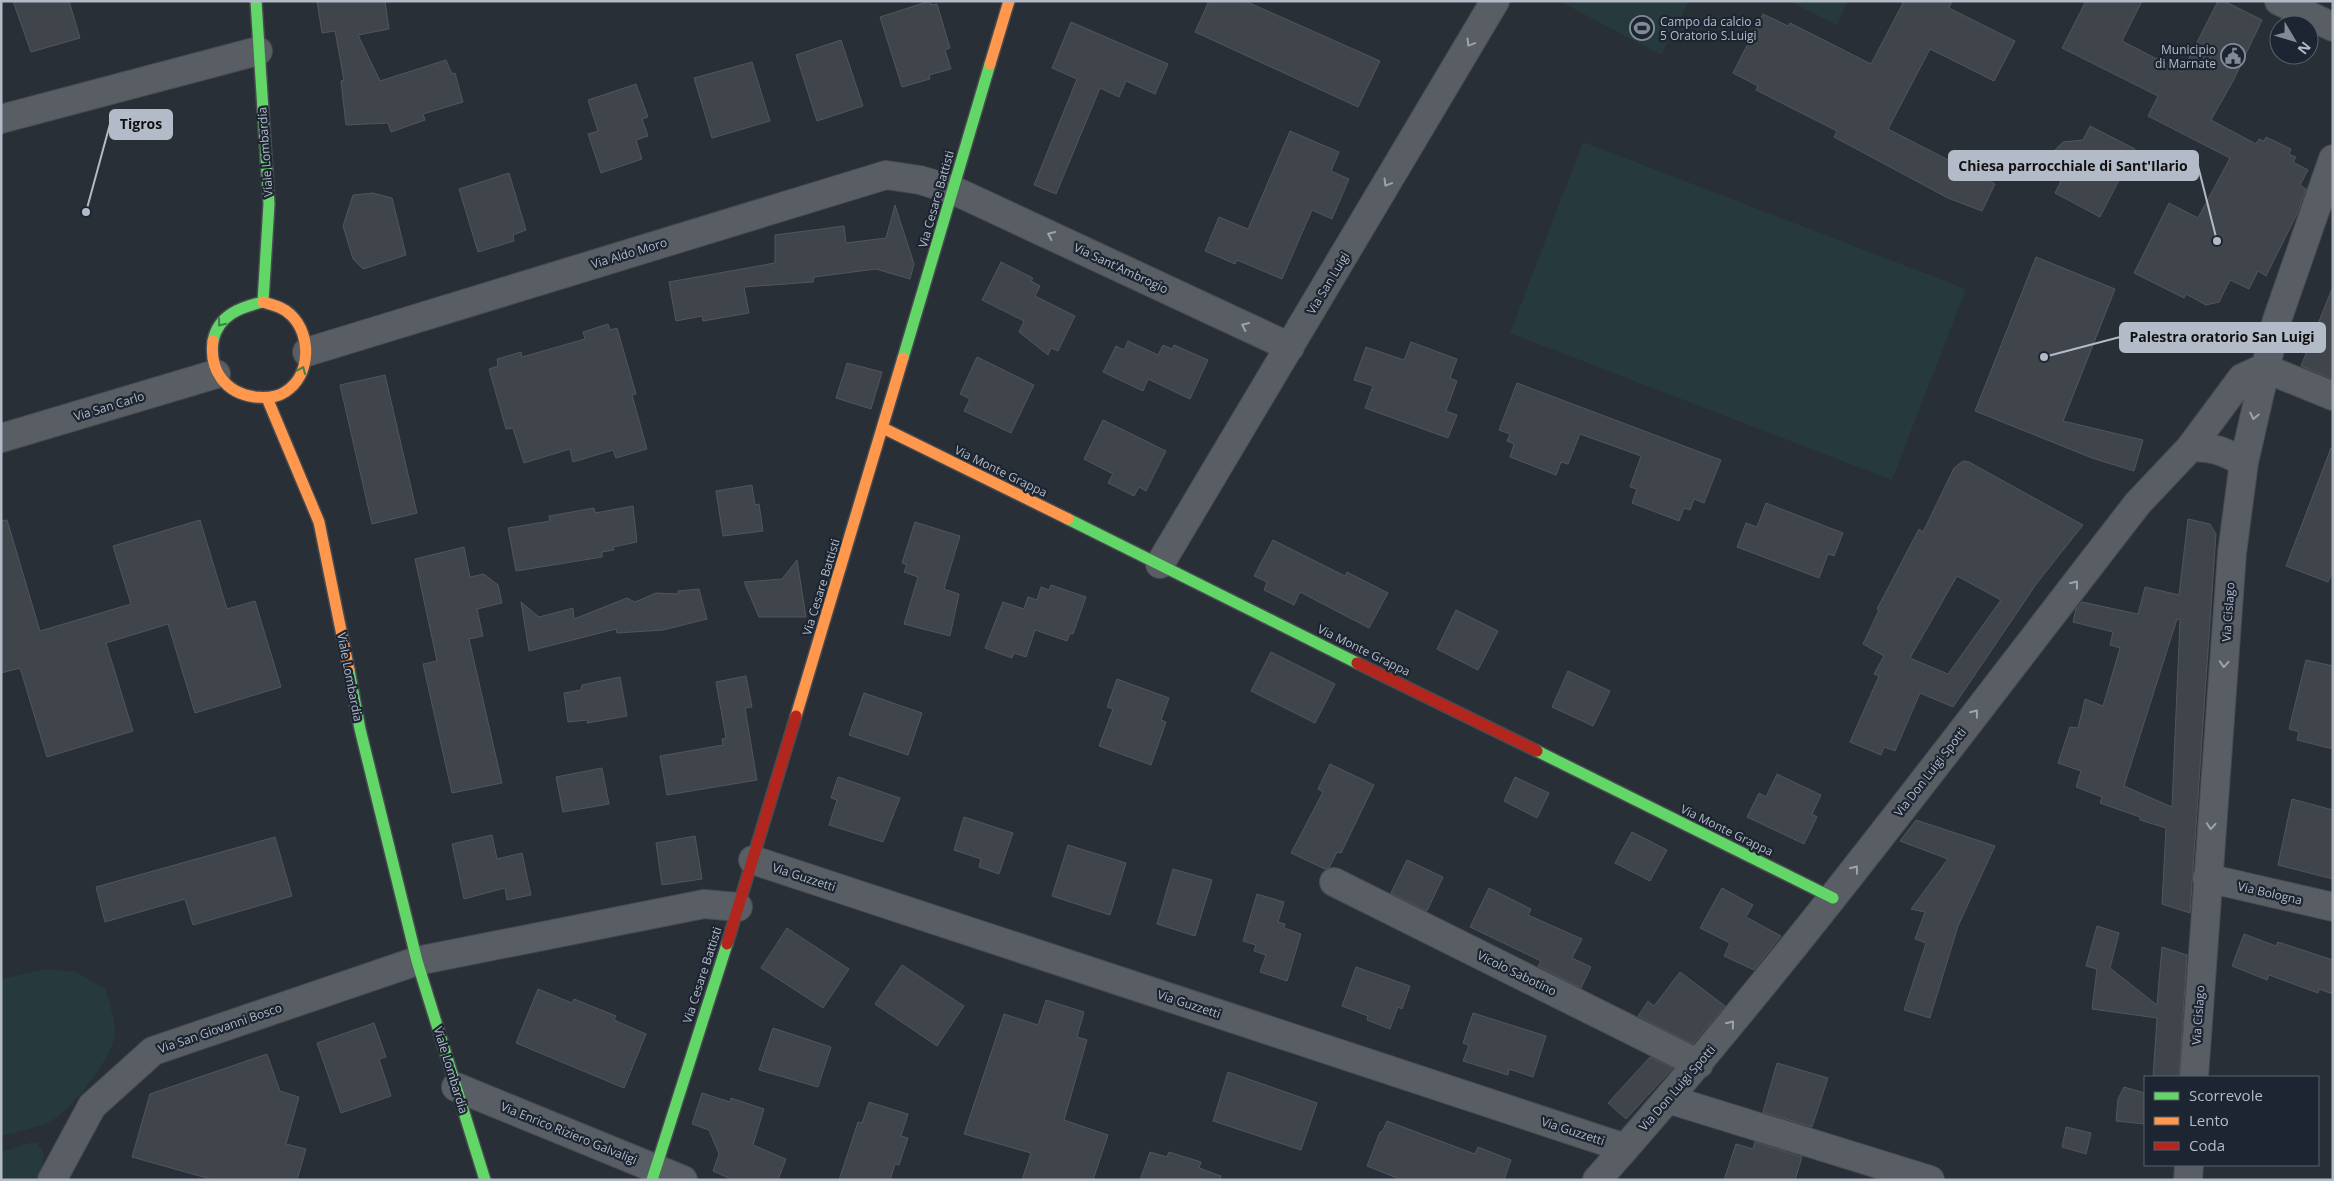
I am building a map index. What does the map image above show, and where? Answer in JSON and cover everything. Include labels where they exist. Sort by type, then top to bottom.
[{"type":"street","name":"Viale Lombardia","points":[[256,1],[269,204],[262,302]]},
{"type":"street","name":"Via Cesare Battisti","points":[[654,1174],[753,860],[1009,1]]},
{"type":"street","name":"Via San Luigi","points":[[1160,564],[1496,1]]},
{"type":"street","points":[[2279,1],[2333,27]]},
{"type":"street","points":[[1,119],[258,51]]},
{"type":"street","name":"Via Cislago","points":[[2194,1076],[2207,878],[2235,523],[2244,462],[2264,368],[2276,323],[2333,159]]},
{"type":"street","name":"Via Aldo Moro","points":[[307,352],[878,177],[914,179],[953,190]]},
{"type":"street","name":"Via Sant'Ambrogio","points":[[953,190],[1290,347]]},
{"type":"street","points":[[262,302],[280,307],[289,313],[302,328],[307,352],[304,368],[297,380],[280,396],[251,398],[231,391],[216,374],[210,348],[216,329],[229,313],[245,304],[262,302]]},
{"type":"street","points":[[2264,368],[2333,396]]},
{"type":"street","name":"Via Don Luigi Spotti","points":[[1597,1180],[1699,1064],[1833,898],[2138,502],[2190,448],[2242,378],[2264,368]]},
{"type":"street","name":"Via San Carlo","points":[[1,438],[216,374]]},
{"type":"street","name":"Viale Lombardia","points":[[266,398],[319,522],[328,558],[360,729],[417,961],[485,1180]]},
{"type":"street","name":"Via Monte Grappa","points":[[883,428],[1833,898]]},
{"type":"street","points":[[2190,448],[2203,446],[2214,448],[2244,462]]},
{"type":"street","name":"Via Guzzetti","points":[[753,860],[1625,1148]]},
{"type":"street","name":"Via Bologna","points":[[2207,878],[2333,907]]},
{"type":"street","name":"Vicolo Sabotino","points":[[1334,882],[1699,1064]]},
{"type":"street","points":[[417,961],[704,904],[738,907]]},
{"type":"street","name":"Via San Giovanni Bosco","points":[[52,1180],[92,1106],[153,1051],[417,961]]},
{"type":"street","name":"Via Enrico Riziero Galvaligi","points":[[456,1087],[654,1174],[683,1180]]},
{"type":"street","points":[[1668,1099],[1930,1180]]},
{"type":"street","points":[[2188,1166],[2188,1180]]},
{"type":"shaded area","name":"Campo da calcio a 5 Oratorio S.Luigi","points":[[1559,1],[1689,1],[1661,55]]},
{"type":"shaded area","points":[[1789,1],[1848,1],[1837,25]]},
{"type":"shaded area","points":[[1583,142],[1966,289],[1892,480],[1510,333]]},
{"type":"shaded area","points":[[46,969],[76,972],[106,989],[113,1015],[114,1040],[92,1080],[61,1114],[41,1125],[1,1136],[1,979]]},
{"type":"shaded area","points":[[30,1143],[37,1143],[44,1153],[41,1180],[1,1180],[1,1152]]},
{"type":"building","points":[[13,1],[69,1],[80,38],[31,52]]},
{"type":"building","points":[[317,1],[385,1],[389,29],[358,35],[380,81],[446,60],[452,74],[455,73],[463,102],[423,114],[425,120],[391,132],[388,123],[346,125],[341,81],[344,80],[335,31],[322,33]]},
{"type":"building","points":[[930,1],[931,5],[937,4],[950,48],[945,50],[951,69],[929,75],[930,79],[902,87],[880,17]]},
{"type":"building","points":[[1209,1],[1245,1],[1380,61],[1358,107],[1195,32]]},
{"type":"building","points":[[1904,1],[1952,1],[1949,8],[2015,41],[1994,81],[1930,49],[1888,129],[1995,184],[1982,211],[1948,198],[1834,137],[1837,131],[1756,90],[1758,86],[1733,73],[1763,14],[1788,26],[1790,23],[1871,64]]},
{"type":"building","points":[[2086,1],[2142,1],[2122,41],[2182,72],[2218,1],[2224,1],[2262,20],[2233,81],[2211,120],[2256,144],[2259,139],[2264,141],[2266,137],[2291,149],[2289,154],[2296,157],[2293,162],[2308,170],[2300,185],[2306,189],[2297,214],[2266,276],[2258,271],[2249,289],[2230,280],[2219,302],[2206,305],[2186,294],[2184,298],[2134,273],[2169,203],[2198,218],[2230,158],[2148,116],[2158,96],[2062,48]]},
{"type":"building","points":[[1071,22],[1168,64],[1155,94],[1126,81],[1119,97],[1100,88],[1056,194],[1034,185],[1077,79],[1052,68]]},
{"type":"building","points":[[841,40],[863,106],[817,121],[796,55]]},
{"type":"building","points":[[752,62],[770,121],[712,138],[694,78]]},
{"type":"building","points":[[636,84],[648,117],[642,119],[648,136],[636,140],[642,159],[601,173],[588,134],[598,131],[588,100]]},
{"type":"building","points":[[2090,126],[2135,149],[2100,217],[2055,193],[2062,179],[2054,164],[2055,150],[2063,142],[2083,140]]},
{"type":"building","points":[[1290,131],[1339,152],[1331,171],[1349,179],[1332,219],[1312,210],[1282,279],[1237,260],[1235,264],[1205,251],[1219,217],[1248,229]]},
{"type":"building","points":[[509,173],[526,230],[513,235],[514,241],[478,252],[459,189]]},
{"type":"building","points":[[373,193],[392,198],[406,255],[363,269],[353,259],[343,226],[353,195]]},
{"type":"building","points":[[895,205],[914,264],[910,279],[876,269],[814,277],[813,282],[744,287],[749,313],[703,321],[702,316],[676,321],[669,282],[775,263],[775,235],[844,226],[846,243],[886,238]]},
{"type":"building","points":[[2036,257],[2115,289],[2063,421],[2143,440],[2134,471],[2092,458],[1975,411]]},
{"type":"building","points":[[1001,262],[1033,278],[1031,281],[1040,286],[1035,296],[1075,316],[1058,351],[1051,348],[1048,355],[1019,332],[1024,321],[982,300]]},
{"type":"building","points":[[2333,289],[2333,379],[2301,366]]},
{"type":"building","points":[[608,324],[610,330],[617,328],[636,394],[632,395],[647,449],[616,458],[613,450],[573,462],[570,449],[524,463],[513,428],[506,429],[489,369],[498,366],[497,359],[521,352],[522,357],[585,339],[583,332]]},
{"type":"building","points":[[1128,341],[1158,355],[1163,345],[1172,349],[1174,345],[1208,360],[1190,399],[1148,379],[1143,391],[1103,372],[1116,346],[1124,350]]},
{"type":"building","points":[[1411,342],[1457,359],[1450,378],[1457,381],[1446,411],[1457,415],[1448,438],[1365,408],[1373,386],[1354,380],[1366,347],[1404,360]]},
{"type":"building","points":[[977,357],[1034,385],[1011,433],[964,411],[970,399],[960,394]]},
{"type":"building","points":[[847,363],[882,372],[871,409],[836,398]]},
{"type":"building","points":[[385,375],[417,513],[372,524],[340,385]]},
{"type":"building","points":[[1517,383],[1721,460],[1704,503],[1694,499],[1690,510],[1684,508],[1679,521],[1632,503],[1637,489],[1630,487],[1641,456],[1580,434],[1568,464],[1561,462],[1556,475],[1510,457],[1514,444],[1507,441],[1510,434],[1499,430]]},
{"type":"building","points":[[1103,420],[1166,451],[1146,491],[1139,487],[1134,496],[1108,483],[1113,474],[1084,459]]},
{"type":"building","points":[[2331,448],[2333,449],[2333,570],[2328,582],[2286,566]]},
{"type":"building","points":[[1963,461],[1969,462],[2083,525],[2037,583],[1953,707],[1920,693],[1895,751],[1884,747],[1881,755],[1850,742],[1879,676],[1874,674],[1884,656],[1863,644],[1879,610],[1877,609],[1919,529],[1923,532],[1954,468]],"holes":[[[1957,576],[2001,600],[1948,674],[1910,658]]]},
{"type":"building","points":[[752,485],[755,505],[759,504],[763,531],[723,536],[716,491]]},
{"type":"building","points":[[1766,503],[1843,533],[1834,556],[1828,554],[1819,578],[1737,547],[1746,523],[1757,527]]},
{"type":"building","points":[[633,506],[637,542],[613,547],[614,550],[602,552],[602,557],[516,571],[508,528],[550,521],[549,516],[594,508],[595,513]]},
{"type":"building","points":[[2188,519],[2210,524],[2216,534],[2190,913],[2162,904],[2166,828],[2140,820],[2140,817],[2100,803],[2102,797],[2076,787],[2081,771],[2058,763],[2070,727],[2078,728],[2085,699],[2103,706],[2120,648],[2110,645],[2113,632],[2073,622],[2076,609],[2082,602],[2138,614],[2145,587],[2179,595]],"holes":[[[2177,619],[2180,620],[2172,807],[2124,786]]]},
{"type":"building","points":[[7,520],[40,631],[131,604],[113,546],[200,520],[227,609],[255,601],[281,687],[195,713],[168,624],[106,643],[133,731],[47,757],[20,668],[1,673],[1,521]]},
{"type":"building","points":[[915,522],[960,536],[944,589],[959,594],[950,636],[904,624],[918,577],[904,572],[907,565],[902,563]]},
{"type":"building","points":[[1273,540],[1345,576],[1347,572],[1388,593],[1369,628],[1300,592],[1294,605],[1264,590],[1267,582],[1254,576]]},
{"type":"building","points":[[464,547],[470,577],[484,574],[498,585],[502,603],[477,609],[483,636],[469,639],[502,783],[452,793],[423,664],[437,661],[415,559]]},
{"type":"building","points":[[797,560],[806,617],[759,617],[744,582],[782,579]]},
{"type":"building","points":[[1051,585],[1086,597],[1073,634],[1070,633],[1067,641],[1035,630],[1026,657],[1014,653],[1012,658],[985,648],[1003,602],[1024,609],[1028,597],[1037,600],[1041,587],[1049,590]]},
{"type":"building","points":[[699,589],[707,619],[663,630],[617,633],[616,629],[529,651],[521,602],[539,617],[573,608],[574,619],[627,598],[635,602],[656,593],[678,594],[678,591]]},
{"type":"building","points":[[1456,610],[1498,631],[1478,670],[1437,649]]},
{"type":"building","points":[[1271,652],[1335,684],[1315,723],[1251,691]]},
{"type":"building","points":[[2306,660],[2333,666],[2333,749],[2297,740],[2299,732],[2289,729]]},
{"type":"building","points":[[1568,671],[1610,691],[1593,726],[1552,707]]},
{"type":"building","points":[[746,676],[752,707],[745,708],[757,780],[667,795],[660,756],[723,745],[722,739],[726,738],[716,682]]},
{"type":"building","points":[[620,677],[627,716],[587,723],[588,720],[568,722],[564,693],[581,690],[582,685]]},
{"type":"building","points":[[1117,679],[1169,698],[1161,720],[1166,722],[1151,765],[1099,746],[1113,709],[1107,707]]},
{"type":"building","points":[[864,693],[922,713],[908,755],[849,735]]},
{"type":"building","points":[[1330,764],[1374,785],[1341,853],[1337,852],[1329,868],[1325,869],[1291,853],[1323,792],[1318,789]]},
{"type":"building","points":[[602,768],[609,804],[563,812],[556,777]]},
{"type":"building","points":[[1777,774],[1821,795],[1812,814],[1817,817],[1804,844],[1747,817],[1759,793],[1766,797]]},
{"type":"building","points":[[838,777],[900,798],[883,842],[829,825],[837,800],[831,798]]},
{"type":"building","points":[[1515,777],[1549,793],[1537,818],[1504,801]]},
{"type":"building","points":[[2292,799],[2333,810],[2333,879],[2278,865]]},
{"type":"building","points":[[964,817],[1013,833],[999,874],[979,867],[981,859],[954,850]]},
{"type":"building","points":[[1916,820],[1995,846],[1958,926],[1930,1018],[1904,1010],[1926,943],[1915,939],[1925,912],[1911,909],[1948,859],[1900,841]]},
{"type":"building","points":[[1632,832],[1667,850],[1650,881],[1615,863]]},
{"type":"building","points":[[492,835],[497,859],[522,853],[531,895],[507,900],[505,888],[464,899],[452,844]]},
{"type":"building","points":[[695,836],[702,879],[662,885],[656,843]]},
{"type":"building","points":[[275,837],[292,896],[193,925],[185,899],[105,922],[96,887]]},
{"type":"building","points":[[1068,845],[1126,863],[1110,915],[1052,896]]},
{"type":"building","points":[[1407,860],[1443,877],[1427,911],[1391,893]]},
{"type":"building","points":[[1173,869],[1212,880],[1195,936],[1157,924]]},
{"type":"building","points":[[1489,888],[1531,909],[1528,915],[1582,939],[1572,958],[1591,967],[1581,988],[1538,966],[1541,961],[1470,927]]},
{"type":"building","points":[[1722,888],[1753,905],[1746,917],[1781,936],[1754,970],[1724,956],[1730,943],[1700,928]]},
{"type":"building","points":[[1257,894],[1284,902],[1278,922],[1285,924],[1284,928],[1301,934],[1287,981],[1260,972],[1266,955],[1254,951],[1256,945],[1243,941]]},
{"type":"building","points":[[2097,926],[2119,933],[2110,968],[2157,1005],[2162,947],[2187,955],[2179,1076],[2153,1076],[2157,1018],[2092,1009],[2097,969],[2086,966]]},
{"type":"building","points":[[787,928],[849,969],[823,1008],[761,968]]},
{"type":"building","points":[[2244,934],[2276,946],[2278,942],[2333,960],[2333,994],[2319,989],[2318,993],[2269,975],[2267,980],[2232,966]]},
{"type":"building","points":[[902,965],[964,1006],[937,1046],[875,1004]]},
{"type":"building","points":[[1356,967],[1410,986],[1402,1009],[1398,1007],[1390,1029],[1367,1020],[1368,1016],[1342,1006]]},
{"type":"building","points":[[1680,972],[1725,1006],[1693,1044],[1638,1016],[1648,1001],[1654,1006]]},
{"type":"building","points":[[538,989],[572,1003],[574,999],[616,1016],[614,1020],[646,1034],[624,1088],[516,1043]]},
{"type":"building","points":[[1046,1000],[1084,1012],[1077,1037],[1087,1040],[1064,1120],[1108,1135],[1093,1180],[1022,1180],[1031,1153],[964,1134],[1004,1014],[1038,1025]]},
{"type":"building","points":[[1473,1013],[1546,1036],[1533,1077],[1509,1069],[1508,1075],[1463,1061],[1469,1045],[1463,1043]]},
{"type":"building","points":[[374,1023],[386,1057],[379,1059],[391,1096],[341,1113],[317,1043]]},
{"type":"building","points":[[773,1028],[831,1047],[818,1087],[759,1070]]},
{"type":"building","points":[[267,1054],[280,1091],[299,1097],[286,1144],[306,1149],[297,1180],[214,1180],[132,1157],[150,1094]]},
{"type":"building","points":[[1650,1057],[1673,1068],[1626,1119],[1608,1103]]},
{"type":"building","points":[[1777,1063],[1828,1078],[1812,1127],[1763,1112]]},
{"type":"building","points":[[1228,1072],[1317,1103],[1301,1150],[1213,1121]]},
{"type":"building","points":[[2124,1087],[2144,1093],[2144,1124],[2116,1121],[2118,1099]]},
{"type":"building","points":[[702,1093],[730,1102],[731,1098],[764,1109],[753,1145],[786,1159],[778,1180],[733,1180],[713,1171],[719,1154],[709,1130],[692,1124]]},
{"type":"building","points":[[869,1102],[908,1114],[901,1136],[908,1138],[899,1165],[895,1164],[890,1180],[839,1180],[858,1122],[862,1123]]},
{"type":"building","points":[[1387,1121],[1475,1154],[1478,1147],[1511,1160],[1504,1180],[1402,1180],[1367,1166],[1380,1132],[1382,1132]]},
{"type":"building","points":[[2066,1127],[2091,1133],[2086,1154],[2062,1147]]},
{"type":"building","points":[[1755,1142],[1802,1157],[1795,1180],[1724,1180],[1736,1144],[1753,1149]]},
{"type":"building","points":[[1150,1152],[1167,1157],[1169,1152],[1201,1162],[1199,1168],[1221,1176],[1220,1180],[1140,1180]]},
{"type":"traffic: fast","points":[[256,1],[269,204],[263,302]]},
{"type":"traffic: fast","points":[[903,358],[990,64]]},
{"type":"traffic: fast","points":[[213,341],[216,332],[225,319],[239,310],[263,302]]},
{"type":"traffic: fast","points":[[1068,519],[1357,663]]},
{"type":"traffic: fast","points":[[349,670],[360,729],[417,961],[485,1180]]},
{"type":"traffic: fast","points":[[1537,751],[1833,898]]},
{"type":"traffic: fast","points":[[652,1180],[727,944]]},
{"type":"traffic: slow","points":[[990,64],[1009,1]]},
{"type":"traffic: slow","points":[[213,341],[212,352],[217,370],[221,378],[235,391],[255,397],[271,397],[285,392],[294,385],[300,376],[306,355],[303,333],[298,323],[288,312],[263,302]]},
{"type":"traffic: slow","points":[[796,716],[903,358]]},
{"type":"traffic: slow","points":[[267,398],[319,522],[349,670]]},
{"type":"traffic: slow","points":[[883,428],[1068,519]]},
{"type":"traffic: jam","points":[[1357,663],[1537,751]]},
{"type":"traffic: jam","points":[[727,944],[796,716]]},
{"type":"place","name":"Campo da calcio a 5 Oratorio S.Luigi","points":[[1642,28]]},
{"type":"place","name":"Municipio di Marnate","points":[[2233,56]]},
{"type":"place","name":"Tigros","points":[[86,212]]},
{"type":"place","name":"Chiesa parrocchiale di Sant'Ilario","points":[[2217,241]]},
{"type":"place","name":"Palestra oratorio San Luigi","points":[[2044,357]]}]
